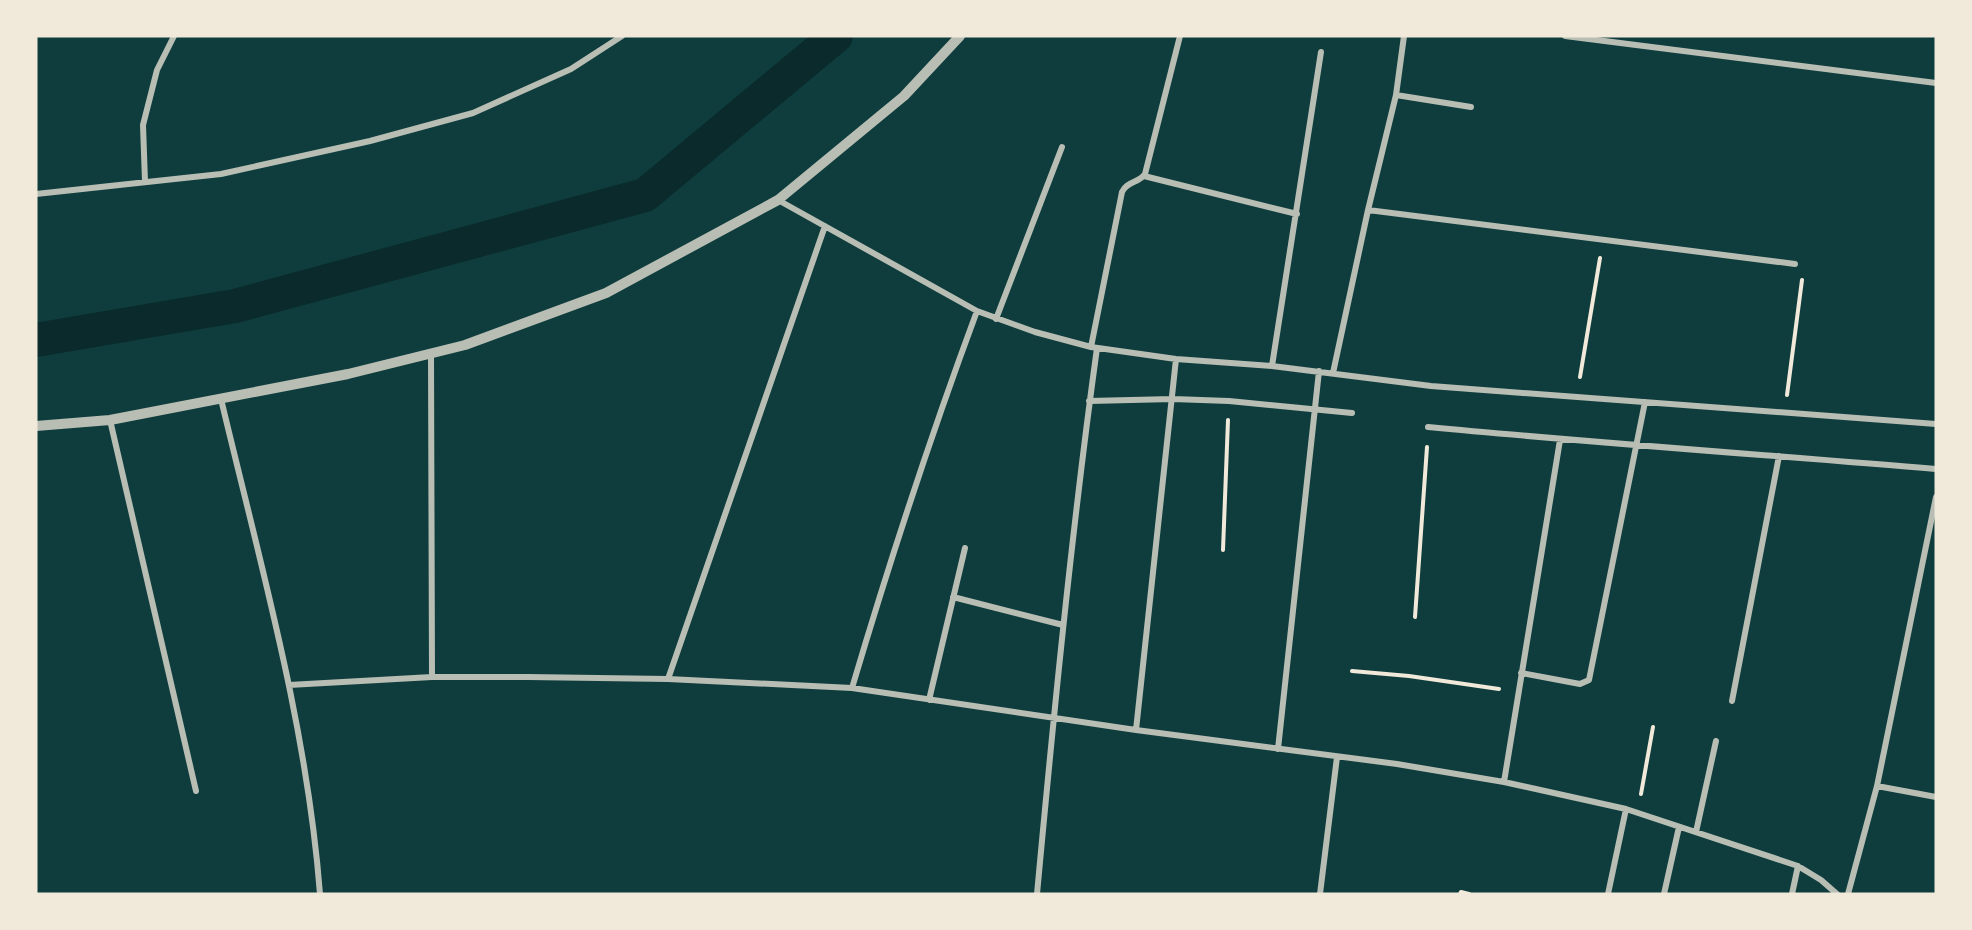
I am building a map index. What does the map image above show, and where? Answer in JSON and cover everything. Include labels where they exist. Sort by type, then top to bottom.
[{"type":"street","points":[[145,182],[143,125],[157,70],[174,36]]},
{"type":"street","points":[[36,194],[233,171],[370,141],[473,113],[571,69],[622,36]]},
{"type":"street","points":[[36,426],[110,420],[348,374],[465,345],[606,293],[777,200],[904,96],[960,36]]},
{"type":"street","points":[[1144,176],[1180,36]]},
{"type":"street","points":[[1333,373],[1368,210],[1396,95],[1404,36]]},
{"type":"street","points":[[1565,36],[1936,83]]},
{"type":"street","points":[[1272,366],[1321,52]]},
{"type":"street","points":[[1396,95],[1471,107]]},
{"type":"street","points":[[996,319],[1062,147]]},
{"type":"street","points":[[1037,894],[1053,718],[1094,347],[1122,192],[1128,184],[1144,176],[1297,214]]},
{"type":"street","points":[[777,200],[977,311],[1035,332],[1094,347],[1176,359],[1272,366],[1431,386],[1936,424]]},
{"type":"street","points":[[1368,210],[1795,264]]},
{"type":"street","points":[[668,679],[825,226]]},
{"type":"street","points":[[852,688],[931,435],[977,311]]},
{"type":"street","points":[[431,354],[432,677]]},
{"type":"street","points":[[1136,730],[1176,359]]},
{"type":"street","points":[[1278,749],[1319,371]]},
{"type":"street","points":[[221,399],[289,685],[306,772],[320,894]]},
{"type":"street","points":[[1089,401],[1173,399],[1229,401],[1353,413]]},
{"type":"street","points":[[1521,673],[1580,684],[1587,682],[1590,677],[1645,402]]},
{"type":"street","points":[[110,420],[196,791]]},
{"type":"street","points":[[1428,427],[1560,440],[1638,444],[1936,470]]},
{"type":"street","points":[[1504,782],[1560,440]]},
{"type":"street","points":[[1732,701],[1779,456]]},
{"type":"street","points":[[1848,894],[1877,786],[1936,497]]},
{"type":"street","points":[[929,700],[965,549]]},
{"type":"street","points":[[953,597],[1063,625]]},
{"type":"street","points":[[289,685],[432,677],[668,679],[852,688],[1136,730],[1397,764],[1504,782],[1626,809],[1798,866],[1821,880],[1837,894]]},
{"type":"street","points":[[1696,832],[1716,741]]},
{"type":"street","points":[[1320,894],[1337,757]]},
{"type":"street","points":[[1877,786],[1936,797]]},
{"type":"street","points":[[1608,894],[1626,809]]},
{"type":"street","points":[[1664,894],[1679,827]]},
{"type":"street","points":[[1792,894],[1798,866]]},
{"type":"path","points":[[1577,396],[1603,240]]},
{"type":"path","points":[[1784,413],[1803,277],[1795,264]]},
{"type":"path","points":[[1223,550],[1229,401]]},
{"type":"path","points":[[1415,617],[1428,427]]},
{"type":"path","points":[[1352,671],[1409,676],[1518,692]]},
{"type":"path","points":[[1637,813],[1653,727]]},
{"type":"path","points":[[1460,894],[1461,892],[1469,894]]},
{"type":"waterway","points":[[36,340],[235,306],[645,195],[836,36]]}]
